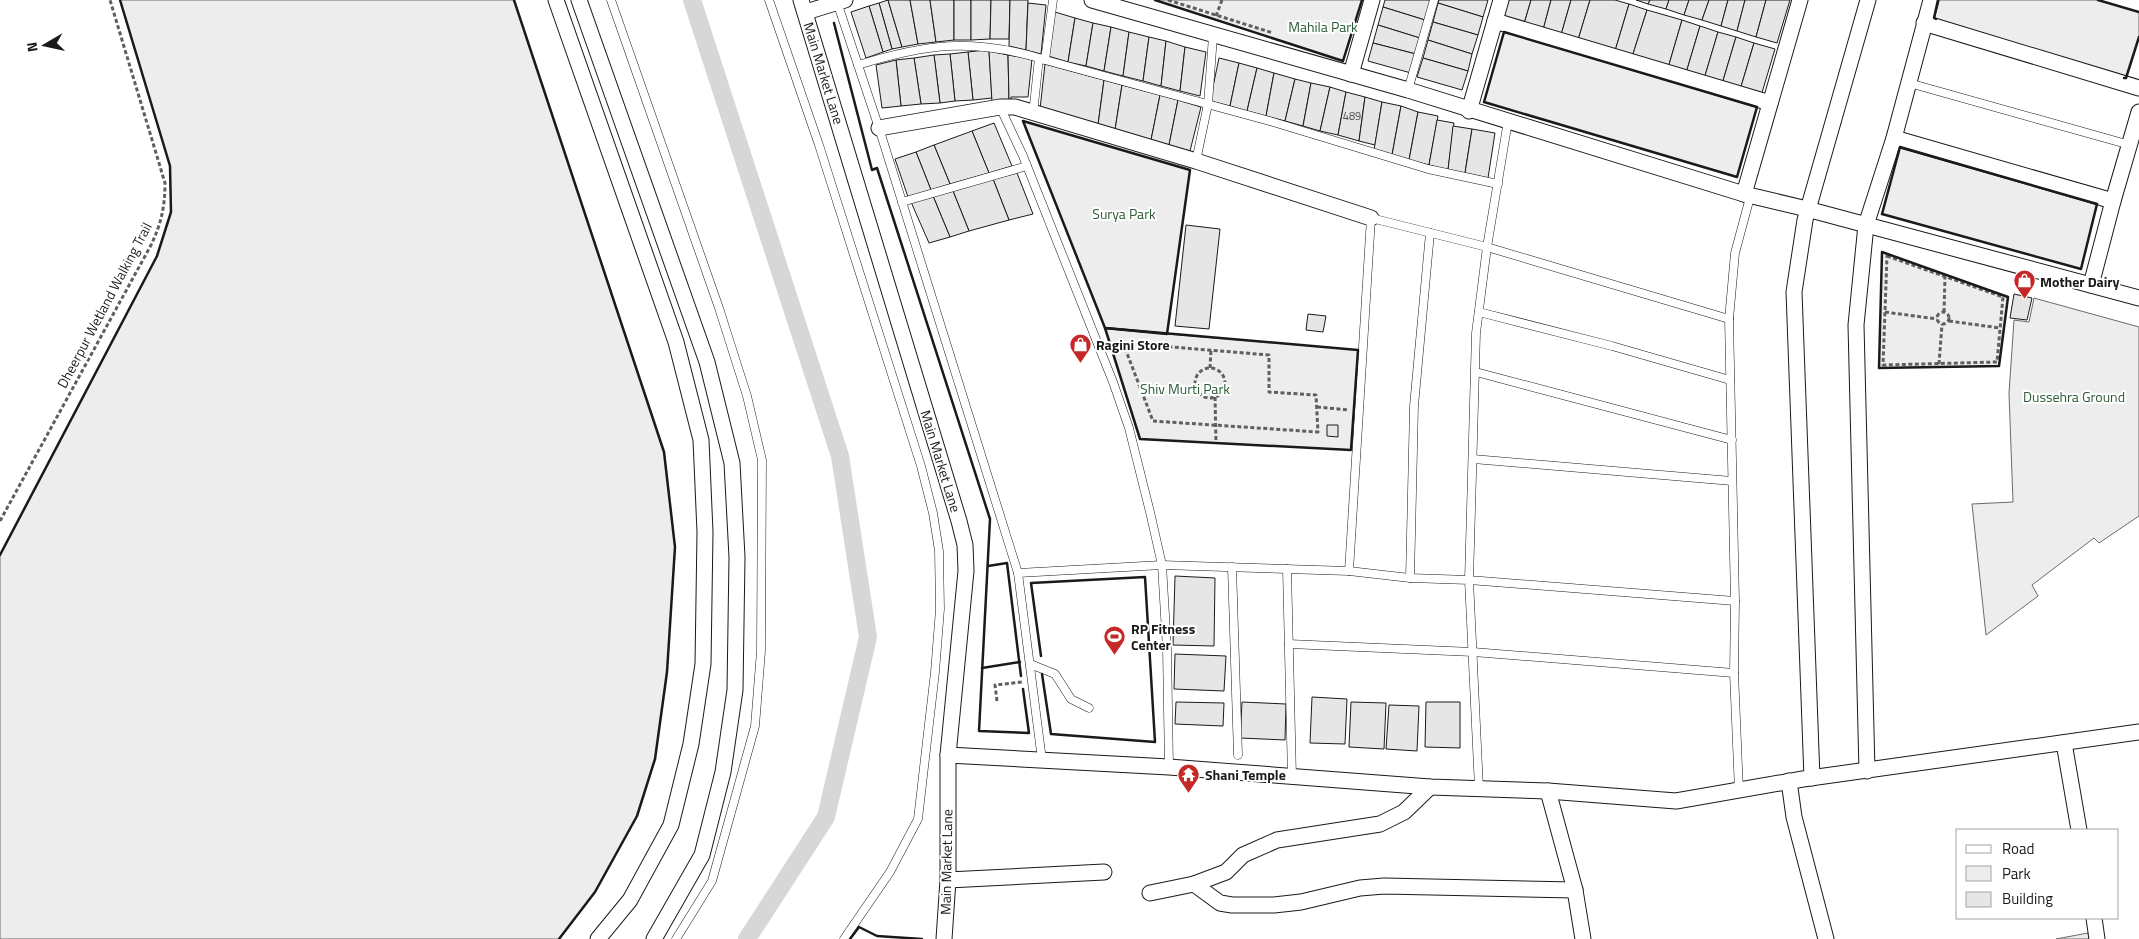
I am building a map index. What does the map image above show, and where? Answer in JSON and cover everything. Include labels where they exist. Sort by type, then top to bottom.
[{"type":"street","points":[[556,0],[676,342],[701,440],[706,532],[703,664],[692,744],[671,825],[630,900],[598,939]]},
{"type":"street","points":[[579,0],[707,362],[732,463],[737,557],[735,690],[723,772],[702,855],[654,939]]},
{"type":"street","points":[[1092,0],[1408,90],[1744,194],[1807,209],[2139,298]]},
{"type":"street","points":[[1351,74],[1372,0]]},
{"type":"street","points":[[1469,110],[1501,0]]},
{"type":"street","points":[[1744,194],[1800,0]]},
{"type":"street","points":[[1812,778],[1794,292],[1798,253],[1807,209],[1868,0]]},
{"type":"street","points":[[1867,771],[1856,325],[1866,225],[1894,138],[1931,0]]},
{"type":"street","points":[[804,6],[839,1]]},
{"type":"street","name":"Main Market Lane","points":[[804,6],[965,545],[966,571],[948,754],[948,880],[944,939]]},
{"type":"street","points":[[1495,21],[1770,102]]},
{"type":"street","points":[[1924,23],[2139,88]]},
{"type":"street","points":[[879,128],[1000,107],[1014,107],[1196,161],[1371,218]]},
{"type":"street","points":[[2091,284],[2112,201],[2139,112]]},
{"type":"street","points":[[1894,138],[2112,201]]},
{"type":"street","points":[[948,754],[1169,767],[1430,787],[1548,790],[1676,801],[1790,781],[2139,732]]},
{"type":"street","points":[[2064,743],[2079,829]]},
{"type":"street","points":[[1790,781],[1794,817],[1826,939]]},
{"type":"street","points":[[1150,893],[1194,884],[1226,872],[1243,854],[1278,840],[1380,824],[1404,812],[1430,787]]},
{"type":"street","points":[[1548,790],[1574,890],[1583,939]]},
{"type":"street","points":[[948,880],[1104,872]]},
{"type":"street","points":[[1194,884],[1220,903],[1232,905],[1274,905],[1301,902],[1360,888],[1384,886],[1574,890]]},
{"type":"street","points":[[2094,919],[2097,939]]},
{"type":"lane","points":[[612,0],[719,308],[747,396],[762,460],[761,641],[756,726],[712,881],[676,939]]},
{"type":"lane","points":[[769,0],[819,146],[921,466],[932,513],[938,551],[939,618],[918,819],[890,872],[844,939]]},
{"type":"lane","points":[[1033,114],[1052,0]]},
{"type":"lane","points":[[1408,90],[1434,0]]},
{"type":"lane","points":[[839,1],[1018,573],[1042,760]]},
{"type":"lane","points":[[1196,161],[1208,104],[1214,36]]},
{"type":"lane","points":[[858,65],[900,52],[942,46],[981,45],[1014,51],[1208,104],[1428,169],[1498,184]]},
{"type":"lane","points":[[1909,83],[2130,145]]},
{"type":"lane","points":[[1000,107],[1027,166],[1113,382],[1129,428],[1162,565],[1167,649],[1169,767]]},
{"type":"lane","points":[[1479,788],[1469,580],[1476,372],[1479,312],[1487,247],[1508,121]]},
{"type":"lane","points":[[902,202],[1027,166]]},
{"type":"lane","points":[[1739,791],[1734,673],[1735,601],[1729,319],[1735,253],[1748,201],[1744,194]]},
{"type":"lane","points":[[1349,571],[1371,218],[1487,247],[1729,319]]},
{"type":"lane","points":[[1410,578],[1414,406],[1430,233]]},
{"type":"lane","points":[[1479,312],[1612,346],[1730,380]]},
{"type":"lane","points":[[1476,372],[1732,440]]},
{"type":"lane","points":[[1473,459],[1732,481]]},
{"type":"lane","points":[[1018,573],[1162,565],[1232,566],[1349,571],[1410,578],[1469,580],[1735,601]]},
{"type":"lane","points":[[1232,566],[1238,755]]},
{"type":"lane","points":[[1287,569],[1292,777]]},
{"type":"lane","points":[[1288,644],[1473,652],[1734,673]]},
{"type":"lane","points":[[1030,664],[1055,674],[1071,700],[1089,708]]},
{"type":"path","name":"Dheerpur Wetland Walking Trail","points":[[0,521],[160,227],[165,205],[166,183],[110,0]]},
{"type":"path","points":[[1168,0],[1216,17],[1282,36]]},
{"type":"path","points":[[1216,17],[1222,0]]},
{"type":"path","points":[[1887,256],[1945,277],[2003,297],[1997,362],[1883,365],[1887,256]]},
{"type":"path","points":[[1945,277],[1944,312],[1950,318],[1949,321]]},
{"type":"path","points":[[1885,312],[1937,318],[1942,324],[1939,364]]},
{"type":"path","points":[[1937,318],[1938,315],[1944,312]]},
{"type":"path","points":[[1942,324],[1949,321],[2000,328]]},
{"type":"path","points":[[1123,343],[1268,355],[1269,392],[1316,395],[1317,407],[1318,432],[1153,421],[1123,343]]},
{"type":"path","points":[[1210,368],[1211,350]]},
{"type":"path","points":[[1210,368],[1220,372],[1224,381],[1222,391],[1215,397],[1200,394],[1195,384],[1199,373],[1210,368]]},
{"type":"path","points":[[1215,397],[1216,442]]},
{"type":"path","points":[[1317,407],[1353,410]]},
{"type":"path","points":[[997,701],[996,685],[1032,680]]},
{"type":"green space","points":[[120,0],[514,0],[664,452],[675,547],[667,672],[655,759],[637,816],[595,892],[559,939],[0,939],[0,555],[157,256],[171,212],[170,166]]},
{"type":"green space","name":"Mahila Park","points":[[1155,0],[1362,0],[1343,61]]},
{"type":"green space","points":[[1938,0],[2098,0],[2139,12],[2139,37],[2126,78],[1934,18]]},
{"type":"green space","points":[[1504,32],[1757,107],[1737,177],[1484,102]]},
{"type":"green space","points":[[1023,121],[1190,170],[1167,334],[1358,350],[1351,450],[1140,439],[1105,328]]},
{"type":"green space","points":[[1900,147],[2097,204],[2081,269],[1882,214]]},
{"type":"green space","points":[[1882,252],[2008,297],[1999,366],[1879,368]]},
{"type":"green space","name":"Dussehra Ground","points":[[2034,298],[2139,327],[2139,516],[2099,543],[2094,538],[2032,585],[2038,596],[1986,635],[1972,504],[2013,502],[2009,393],[2014,320],[2029,322]]},
{"type":"green space","points":[[2088,933],[2089,939],[2056,939]]},
{"type":"building","points":[[888,0],[902,47],[892,49],[879,3]]},
{"type":"building","points":[[888,0],[910,0],[918,44],[902,47]]},
{"type":"building","points":[[910,0],[930,0],[936,42],[918,44]]},
{"type":"building","points":[[930,0],[954,0],[954,40],[936,42]]},
{"type":"building","points":[[954,0],[971,0],[971,40],[954,40]]},
{"type":"building","points":[[971,0],[991,0],[990,39],[971,40]]},
{"type":"building","points":[[991,0],[1010,0],[1009,39],[990,39]]},
{"type":"building","points":[[1010,0],[1028,0],[1026,50],[1009,46]]},
{"type":"building","points":[[1385,0],[1431,1],[1425,20],[1383,7]]},
{"type":"building","points":[[1439,0],[1488,0],[1483,17],[1438,3]]},
{"type":"building","points":[[1506,0],[1531,0],[1524,24],[1501,17]]},
{"type":"building","points":[[1531,0],[1551,0],[1543,30],[1524,24]]},
{"type":"building","points":[[1551,0],[1571,0],[1561,35],[1543,30]]},
{"type":"building","points":[[1571,0],[1590,0],[1578,40],[1561,35]]},
{"type":"building","points":[[1590,0],[1615,0],[1629,4],[1615,51],[1578,40]]},
{"type":"building","points":[[1636,0],[1650,0],[1648,4]]},
{"type":"building","points":[[1650,0],[1669,0],[1666,9],[1648,4]]},
{"type":"building","points":[[1669,0],[1689,0],[1684,15],[1666,9]]},
{"type":"building","points":[[1689,0],[1709,0],[1702,20],[1684,15]]},
{"type":"building","points":[[1709,0],[1728,0],[1721,26],[1702,20]]},
{"type":"building","points":[[1728,0],[1745,0],[1737,31],[1721,26]]},
{"type":"building","points":[[1745,0],[1766,0],[1756,37],[1737,31]]},
{"type":"building","points":[[1766,0],[1790,0],[1777,43],[1756,37]]},
{"type":"building","points":[[879,3],[892,49],[883,52],[869,6]]},
{"type":"building","points":[[1028,3],[1046,5],[1041,54],[1026,50]]},
{"type":"building","points":[[1438,3],[1483,17],[1478,35],[1433,22]]},
{"type":"building","points":[[1629,4],[1647,10],[1632,57],[1615,51]]},
{"type":"building","points":[[869,6],[883,52],[866,58],[851,12]]},
{"type":"building","points":[[1383,7],[1425,20],[1420,38],[1378,25]]},
{"type":"building","points":[[1647,10],[1682,20],[1668,68],[1632,57]]},
{"type":"building","points":[[1055,12],[1075,18],[1068,62],[1048,56]]},
{"type":"building","points":[[1075,18],[1093,23],[1086,66],[1068,62]]},
{"type":"building","points":[[1682,20],[1700,26],[1686,73],[1668,68]]},
{"type":"building","points":[[1433,22],[1478,35],[1472,54],[1428,40]]},
{"type":"building","points":[[1093,23],[1111,27],[1104,71],[1086,66]]},
{"type":"building","points":[[1378,25],[1420,38],[1416,54],[1373,43]]},
{"type":"building","points":[[1700,26],[1718,32],[1704,79],[1686,73]]},
{"type":"building","points":[[1111,27],[1129,32],[1123,76],[1104,71]]},
{"type":"building","points":[[1129,32],[1149,37],[1143,81],[1123,76]]},
{"type":"building","points":[[1718,32],[1736,37],[1722,84],[1704,79]]},
{"type":"building","points":[[1149,37],[1166,41],[1161,86],[1143,81]]},
{"type":"building","points":[[1736,37],[1754,43],[1740,90],[1722,84]]},
{"type":"building","points":[[1428,40],[1472,54],[1468,71],[1423,58]]},
{"type":"building","points":[[1166,41],[1185,47],[1180,91],[1161,86]]},
{"type":"building","points":[[1373,43],[1416,54],[1411,73],[1368,61]]},
{"type":"building","points":[[1754,43],[1775,49],[1761,96],[1740,90]]},
{"type":"building","points":[[1185,47],[1206,52],[1200,96],[1180,91]]},
{"type":"building","points":[[989,51],[992,98],[973,100],[968,52]]},
{"type":"building","points":[[989,51],[1008,55],[1009,100],[992,102]]},
{"type":"building","points":[[968,52],[973,100],[955,101],[950,54]]},
{"type":"building","points":[[950,54],[955,101],[940,103],[934,55]]},
{"type":"building","points":[[934,55],[940,103],[921,104],[914,58]]},
{"type":"building","points":[[1008,55],[1032,59],[1028,97],[1011,97],[1009,100]]},
{"type":"building","points":[[914,58],[921,104],[901,106],[896,60]]},
{"type":"building","points":[[1219,58],[1239,63],[1230,106],[1210,101]]},
{"type":"building","points":[[1423,58],[1468,71],[1462,90],[1417,77]]},
{"type":"building","points":[[896,60],[901,106],[882,108],[876,65]]},
{"type":"building","points":[[1239,63],[1257,68],[1247,111],[1230,106]]},
{"type":"building","points":[[1045,64],[1104,80],[1098,125],[1040,109]]},
{"type":"building","points":[[1257,68],[1274,73],[1266,116],[1247,111]]},
{"type":"building","points":[[1274,73],[1295,79],[1285,121],[1266,116]]},
{"type":"building","points":[[1295,79],[1311,83],[1303,126],[1285,121]]},
{"type":"building","points":[[1104,80],[1122,85],[1115,130],[1098,125]]},
{"type":"building","points":[[1311,83],[1330,87],[1320,131],[1303,126]]},
{"type":"building","points":[[1122,85],[1160,95],[1151,140],[1115,130]]},
{"type":"building","points":[[1330,87],[1346,92],[1338,135],[1320,131]]},
{"type":"building","points":[[1346,92],[1365,97],[1359,141],[1338,135]]},
{"type":"building","points":[[1160,95],[1178,100],[1169,145],[1151,140]]},
{"type":"building","points":[[1365,97],[1382,102],[1375,145],[1359,141]]},
{"type":"building","points":[[1178,100],[1201,107],[1190,151],[1169,145]]},
{"type":"building","points":[[1382,102],[1401,106],[1392,155],[1374,150]]},
{"type":"building","points":[[1401,106],[1418,112],[1409,160],[1392,155]]},
{"type":"building","points":[[1418,112],[1438,116],[1429,165],[1409,160]]},
{"type":"building","points":[[1437,120],[1454,123],[1448,170],[1429,165]]},
{"type":"building","points":[[994,123],[1012,166],[989,173],[972,131]]},
{"type":"building","points":[[1453,126],[1472,129],[1465,173],[1448,170]]},
{"type":"building","points":[[1472,129],[1495,133],[1488,178],[1465,173]]},
{"type":"building","points":[[972,131],[989,173],[950,184],[934,145]]},
{"type":"building","points":[[934,145],[950,184],[931,190],[916,152]]},
{"type":"building","points":[[916,152],[931,190],[908,197],[895,159]]},
{"type":"building","points":[[1017,173],[1033,214],[1009,220],[993,179]]},
{"type":"building","points":[[993,179],[1009,220],[969,231],[953,191]]},
{"type":"building","points":[[953,191],[969,231],[950,237],[933,196]]},
{"type":"building","points":[[933,196],[950,237],[929,243],[911,202]]},
{"type":"building","points":[[1186,225],[1220,229],[1209,329],[1175,326]]},
{"type":"building","points":[[2014,294],[2032,298],[2027,320],[2010,318]]},
{"type":"building","points":[[1308,314],[1326,316],[1323,332],[1306,330]]},
{"type":"building","points":[[1327,425],[1338,425],[1338,437],[1327,436]]},
{"type":"building","points":[[1175,576],[1215,578],[1214,646],[1173,645]]},
{"type":"building","points":[[1175,654],[1226,656],[1224,691],[1174,689]]},
{"type":"building","points":[[1312,697],[1347,699],[1345,744],[1310,743]]},
{"type":"building","points":[[1176,702],[1224,703],[1223,726],[1175,724]]},
{"type":"building","points":[[1242,702],[1286,704],[1285,740],[1240,738]]},
{"type":"building","points":[[1351,702],[1386,703],[1384,749],[1349,747]]},
{"type":"building","points":[[1426,702],[1460,702],[1460,748],[1425,747]]},
{"type":"building","points":[[1389,705],[1419,706],[1417,751],[1386,749]]},
{"type":"waterway","points":[[692,0],[840,456],[868,637],[826,817],[747,939]]},
{"type":"wall","points":[[0,555],[157,256],[171,212],[170,166],[120,0]]},
{"type":"wall","points":[[514,0],[664,452],[675,547],[667,672],[655,759],[637,816],[595,892],[559,939]]},
{"type":"wall","points":[[1155,0],[1343,61],[1362,0]]},
{"type":"wall","points":[[1936,19],[1934,18],[1938,0]]},
{"type":"wall","points":[[2098,0],[2139,12]]},
{"type":"wall","points":[[834,23],[872,170],[877,168],[990,519],[979,731],[1029,733],[1023,689]]},
{"type":"wall","points":[[1504,32],[1757,107],[1737,177],[1484,102],[1504,32]]},
{"type":"wall","points":[[2124,78],[2126,78],[2139,37]]},
{"type":"wall","points":[[1023,121],[1190,170],[1167,334],[1105,328],[1023,121]]},
{"type":"wall","points":[[1900,147],[2097,204],[2081,269],[1882,214],[1900,147]]},
{"type":"wall","points":[[1882,252],[2008,297],[1999,366],[1879,368],[1882,252]]},
{"type":"wall","points":[[1105,328],[1358,350],[1351,450],[1140,439],[1105,328]]},
{"type":"wall","points":[[988,566],[1007,563],[1021,676]]},
{"type":"wall","points":[[1041,656],[1031,583],[1145,577],[1155,742],[1051,734],[1042,674]]},
{"type":"wall","points":[[982,668],[1020,662]]},
{"type":"wall","points":[[850,939],[859,927],[877,936],[922,939]]},
{"type":"place","name":"Mother Dairy","points":[[2024,300]]},
{"type":"place","name":"Ragini Store","points":[[1080,363]]},
{"type":"place","name":"RP Fitness Center","points":[[1115,655]]},
{"type":"place","name":"Shani Temple","points":[[1189,793]]},
{"type":"park label","name":"Surya Park","points":[[1124,213]]},
{"type":"park label","name":"Shiv Murti Park","points":[[1185,388]]}]
